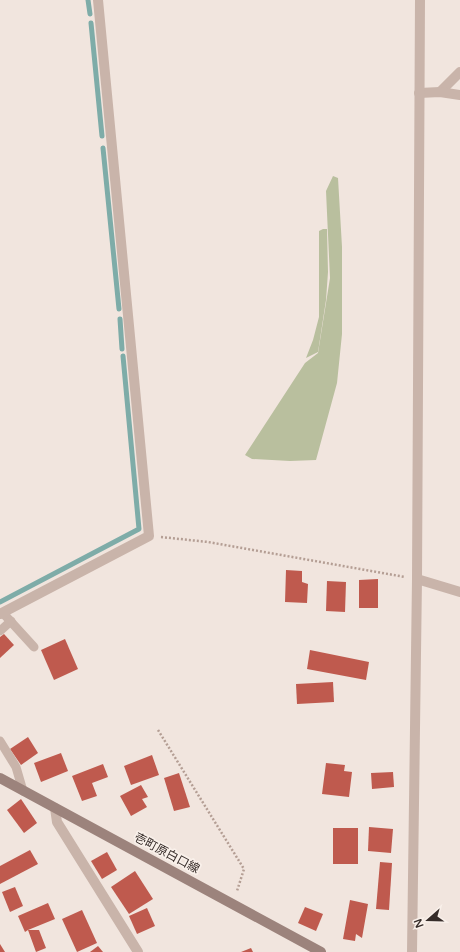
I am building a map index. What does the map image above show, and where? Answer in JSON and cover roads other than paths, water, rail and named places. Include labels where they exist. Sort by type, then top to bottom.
[{"type":"main road","name":"壱町原白口線","points":[[0,778],[321,952]]},
{"type":"street","points":[[1,613],[149,536],[98,0]]},
{"type":"street","points":[[412,952],[417,579],[420,0]]},
{"type":"street","points":[[440,92],[460,72]]},
{"type":"street","points":[[419,93],[440,92],[460,95]]},
{"type":"street","points":[[417,579],[460,592]]},
{"type":"street","points":[[54,808],[57,822],[138,952]]},
{"type":"lane","points":[[1,613],[11,621],[34,647]]},
{"type":"lane","points":[[0,631],[11,621]]},
{"type":"lane","points":[[0,741],[16,767],[23,791]]},
{"type":"waterway","points":[[88,0],[90,14]]},
{"type":"waterway","points":[[91,23],[102,136]]},
{"type":"waterway","points":[[103,148],[119,309]]},
{"type":"waterway","points":[[120,319],[122,349]]},
{"type":"waterway","points":[[0,602],[139,529],[123,356]]}]
